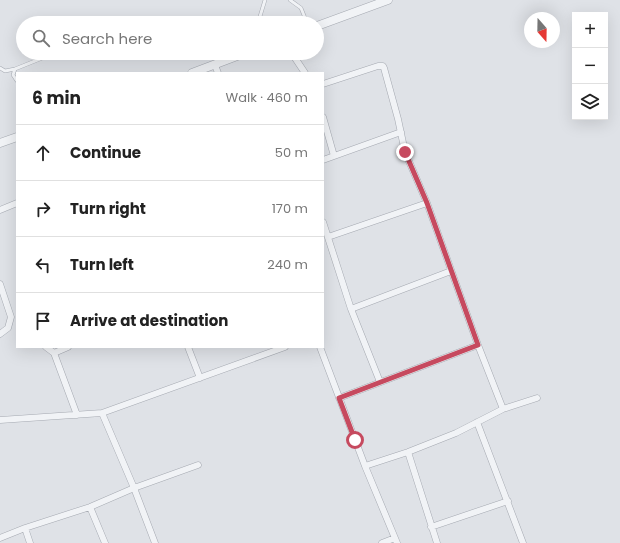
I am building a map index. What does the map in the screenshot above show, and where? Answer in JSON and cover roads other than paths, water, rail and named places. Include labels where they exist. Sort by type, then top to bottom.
[{"type":"street","points":[[324,23],[388,0]]},
{"type":"street","points":[[198,72],[216,69],[232,60]]},
{"type":"street","points":[[296,60],[304,72]]},
{"type":"street","points":[[324,84],[378,66],[382,66],[386,71],[400,132],[408,158],[427,203],[503,410]]},
{"type":"street","points":[[324,121],[334,156]]},
{"type":"street","points":[[324,160],[400,132]]},
{"type":"street","points":[[0,143],[16,137]]},
{"type":"street","points":[[0,210],[16,203]]},
{"type":"street","points":[[324,246],[329,240],[427,203]]},
{"type":"street","points":[[324,225],[351,309],[380,382]]},
{"type":"street","points":[[351,309],[451,271]]},
{"type":"street","points":[[0,284],[10,317],[8,328],[0,334]]},
{"type":"street","points":[[10,317],[16,322]]},
{"type":"street","points":[[339,398],[478,345]]},
{"type":"street","points":[[47,348],[54,353],[77,415]]},
{"type":"street","points":[[54,353],[66,348]]},
{"type":"street","points":[[188,348],[200,378]]},
{"type":"street","points":[[0,420],[102,413],[200,378],[267,350],[279,348]]},
{"type":"street","points":[[320,348],[365,466],[396,540],[382,543]]},
{"type":"street","points":[[365,466],[408,452],[456,433],[503,410],[537,398]]},
{"type":"street","points":[[102,413],[156,543]]},
{"type":"street","points":[[477,422],[508,501],[522,543]]},
{"type":"street","points":[[408,452],[437,543]]},
{"type":"street","points":[[0,538],[25,528],[90,507],[134,488],[198,465]]},
{"type":"street","points":[[431,527],[508,501]]},
{"type":"street","points":[[90,507],[105,543]]},
{"type":"street","points":[[25,528],[30,543]]},
{"type":"lane","points":[[260,16],[265,0]]},
{"type":"lane","points":[[290,0],[301,8],[304,16]]},
{"type":"lane","points":[[0,68],[5,71],[15,69],[38,60]]},
{"type":"lane","points":[[15,69],[13,75],[16,80]]}]
